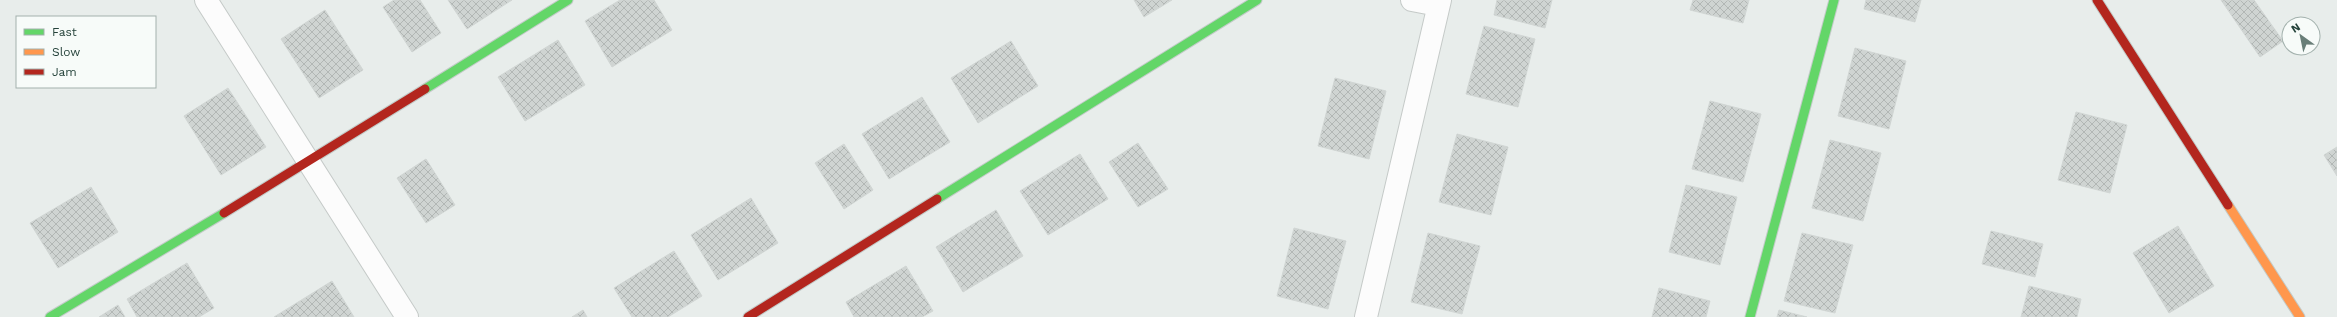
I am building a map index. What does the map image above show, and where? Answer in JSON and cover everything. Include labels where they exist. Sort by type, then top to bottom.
[{"type":"street","points":[[206,0],[407,317]]},
{"type":"street","points":[[50,317],[308,162],[568,0]]},
{"type":"street","points":[[748,317],[1257,0]]},
{"type":"street","points":[[1366,317],[1439,3],[1412,0]]},
{"type":"street","points":[[1750,317],[1834,0]]},
{"type":"street","points":[[2097,0],[2300,317]]},
{"type":"building","points":[[394,0],[420,0],[441,33],[412,52],[383,7]]},
{"type":"building","points":[[448,0],[512,0],[467,29]]},
{"type":"building","points":[[620,0],[654,0],[672,30],[612,67],[585,21]]},
{"type":"building","points":[[1134,0],[1172,0],[1144,17]]},
{"type":"building","points":[[1497,0],[1552,0],[1545,28],[1494,15]]},
{"type":"building","points":[[1693,0],[1749,0],[1743,23],[1690,10]]},
{"type":"building","points":[[1866,0],[1921,0],[1915,22],[1864,9]]},
{"type":"building","points":[[2221,0],[2254,0],[2281,38],[2281,42],[2260,57]]},
{"type":"building","points":[[325,10],[363,70],[319,98],[281,39]]},
{"type":"building","points":[[1484,26],[1535,39],[1518,107],[1466,94]]},
{"type":"building","points":[[558,40],[585,85],[525,121],[498,77]]},
{"type":"building","points":[[1011,41],[1038,86],[978,123],[951,78]]},
{"type":"building","points":[[1855,48],[1906,61],[1889,129],[1838,116]]},
{"type":"building","points":[[1335,78],[1386,91],[1369,159],[1318,146]]},
{"type":"building","points":[[228,88],[266,147],[221,175],[184,116]]},
{"type":"building","points":[[922,97],[950,142],[889,179],[862,134]]},
{"type":"building","points":[[1710,101],[1761,114],[1743,182],[1692,169]]},
{"type":"building","points":[[2076,112],[2127,125],[2110,193],[2058,180]]},
{"type":"building","points":[[1457,134],[1508,147],[1491,215],[1439,202]]},
{"type":"building","points":[[1830,140],[1881,153],[1863,221],[1812,208]]},
{"type":"building","points":[[1138,143],[1168,189],[1138,207],[1109,162]]},
{"type":"building","points":[[844,144],[873,190],[844,209],[815,163]]},
{"type":"building","points":[[2337,147],[2337,176],[2324,155]]},
{"type":"building","points":[[1080,154],[1108,199],[1048,235],[1020,191]]},
{"type":"building","points":[[426,159],[455,205],[426,223],[397,178]]},
{"type":"building","points":[[1686,185],[1737,197],[1720,265],[1669,252]]},
{"type":"building","points":[[91,187],[118,232],[58,268],[30,223]]},
{"type":"building","points":[[751,198],[778,243],[718,280],[691,235]]},
{"type":"building","points":[[996,210],[1023,256],[963,292],[936,247]]},
{"type":"building","points":[[2178,226],[2214,286],[2169,313],[2133,253]]},
{"type":"building","points":[[1294,228],[1346,241],[1328,309],[1277,296]]},
{"type":"building","points":[[1991,231],[2043,244],[2035,277],[1982,264]]},
{"type":"building","points":[[1428,233],[1480,246],[1462,314],[1411,302]]},
{"type":"building","points":[[1802,233],[1853,245],[1835,313],[1784,301]]},
{"type":"building","points":[[674,251],[702,296],[668,317],[632,317],[614,288]]},
{"type":"building","points":[[187,263],[214,308],[199,317],[137,317],[127,299]]},
{"type":"building","points":[[906,266],[933,311],[922,317],[854,317],[846,302]]},
{"type":"building","points":[[332,281],[354,317],[274,317]]},
{"type":"building","points":[[2029,286],[2081,299],[2077,317],[2021,317]]},
{"type":"building","points":[[1659,288],[1710,301],[1706,317],[1652,317]]},
{"type":"building","points":[[118,305],[125,317],[99,317]]},
{"type":"building","points":[[583,310],[587,317],[572,317]]},
{"type":"building","points":[[1779,310],[1807,317],[1777,317]]},
{"type":"traffic: fast","points":[[425,89],[568,0]]},
{"type":"traffic: fast","points":[[937,199],[1257,0]]},
{"type":"traffic: fast","points":[[1750,317],[1834,0]]},
{"type":"traffic: fast","points":[[50,317],[224,213]]},
{"type":"traffic: slow","points":[[2228,205],[2300,317]]},
{"type":"traffic: jam","points":[[2097,0],[2228,205]]},
{"type":"traffic: jam","points":[[224,213],[425,89]]},
{"type":"traffic: jam","points":[[748,317],[937,199]]}]
